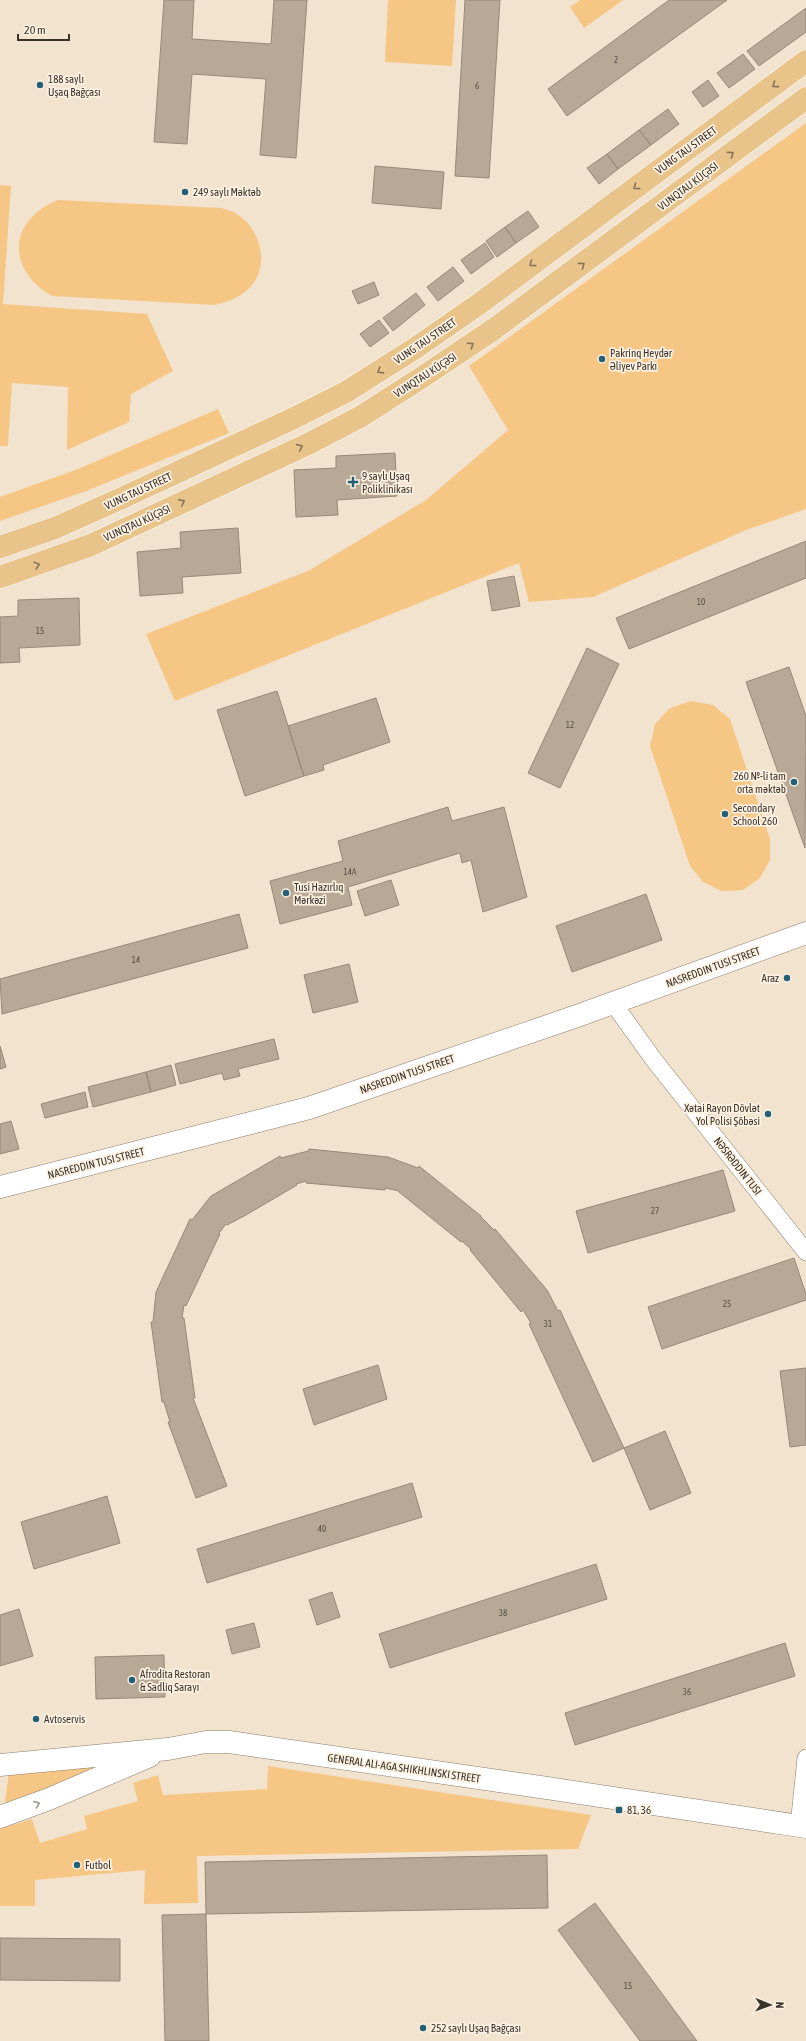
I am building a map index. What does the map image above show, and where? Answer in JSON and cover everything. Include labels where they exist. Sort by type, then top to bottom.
[{"type":"main road","name":"VUNG TAU STREET","points":[[0,547],[55,528],[294,418],[346,392],[414,349],[478,304],[806,61]]},
{"type":"main road","name":"VUNQTAU KÜÇƏSI","points":[[0,577],[91,545],[308,444],[360,417],[494,330],[806,98]]},
{"type":"main road","name":"NASREDDIN TUSI STREET","points":[[0,1187],[309,1108],[613,1003],[806,933]]},
{"type":"main road","name":"GENERAL ALI-AGA SHIKHLINSKI STREET","points":[[0,1765],[168,1749],[206,1742],[229,1742],[803,1826]]},
{"type":"main road","points":[[0,1817],[100,1779],[168,1749]]},
{"type":"street","name":"NƏSRƏDDIN TUSI","points":[[613,1003],[654,1060],[806,1252]]},
{"type":"street","points":[[803,1826],[806,1758]]},
{"type":"shaded area","points":[[388,0],[456,0],[452,66],[385,62]]},
{"type":"shaded area","points":[[580,0],[623,0],[584,28],[570,7]]},
{"type":"shaded area","points":[[806,123],[806,509],[746,530],[593,597],[529,602],[519,563],[175,701],[146,634],[308,571],[426,500],[508,430],[469,366]]},
{"type":"shaded area","points":[[0,185],[11,186],[3,304],[147,314],[173,371],[131,394],[129,422],[67,450],[68,387],[12,383],[8,446],[0,446]]},
{"type":"shaded area","points":[[58,200],[221,208],[230,211],[247,222],[258,241],[261,252],[259,273],[254,283],[242,294],[224,303],[215,305],[52,296],[37,285],[26,273],[20,259],[19,246],[22,232],[30,220],[42,209]]},
{"type":"shaded area","points":[[218,409],[229,433],[86,491],[0,521],[0,497],[78,469]]},
{"type":"shaded area","points":[[691,701],[713,705],[730,719],[770,839],[770,860],[760,878],[743,890],[722,891],[703,882],[690,866],[650,746],[655,724],[670,708]]},
{"type":"shaded area","points":[[112,1763],[4,1808],[9,1773]]},
{"type":"shaded area","points":[[268,1766],[591,1815],[578,1849],[197,1856],[198,1903],[144,1904],[145,1870],[35,1880],[35,1906],[0,1906],[0,1829],[32,1819],[40,1843],[87,1829],[84,1816],[138,1801],[133,1783],[158,1775],[163,1795],[267,1789]]},
{"type":"building","points":[[164,0],[194,0],[192,39],[271,44],[274,0],[307,0],[296,158],[260,155],[266,79],[192,74],[187,144],[154,142]]},
{"type":"building","points":[[465,0],[500,0],[489,178],[455,176]]},
{"type":"building","points":[[669,0],[727,0],[567,116],[548,89]]},
{"type":"building","points":[[806,8],[806,32],[759,66],[747,51]]},
{"type":"building","points":[[743,54],[755,69],[729,88],[717,73]]},
{"type":"building","points":[[708,80],[719,96],[703,107],[692,92]]},
{"type":"building","points":[[668,109],[679,124],[651,145],[639,130]]},
{"type":"building","points":[[639,130],[651,145],[618,169],[607,154]]},
{"type":"building","points":[[607,154],[618,169],[599,184],[587,168]]},
{"type":"building","points":[[375,166],[444,172],[441,209],[372,203]]},
{"type":"building","points":[[528,211],[539,227],[516,243],[505,227]]},
{"type":"building","points":[[505,227],[516,243],[497,257],[486,241]]},
{"type":"building","points":[[485,243],[494,257],[471,274],[461,260]]},
{"type":"building","points":[[453,267],[464,281],[438,301],[427,287]]},
{"type":"building","points":[[374,282],[379,295],[358,304],[352,291]]},
{"type":"building","points":[[416,293],[425,305],[393,331],[383,318]]},
{"type":"building","points":[[379,320],[389,333],[370,347],[360,334]]},
{"type":"building","points":[[395,453],[397,496],[337,500],[338,515],[296,517],[294,470],[336,468],[336,456]]},
{"type":"building","points":[[238,528],[241,573],[182,577],[183,593],[140,596],[137,552],[181,548],[180,532]]},
{"type":"building","points":[[806,541],[806,578],[629,649],[616,618]]},
{"type":"building","points":[[514,576],[520,606],[492,611],[487,581]]},
{"type":"building","points":[[79,598],[80,645],[19,648],[20,662],[0,663],[0,617],[18,616],[18,600]]},
{"type":"building","points":[[587,648],[619,664],[560,788],[528,773]]},
{"type":"building","name":"260 №-li tam orta məktəb","points":[[789,667],[806,716],[805,848],[746,682]]},
{"type":"building","points":[[277,691],[304,776],[245,796],[217,710]]},
{"type":"building","points":[[376,698],[390,742],[323,765],[324,770],[304,776],[288,726]]},
{"type":"building","points":[[448,807],[452,821],[504,807],[527,897],[483,912],[471,860],[462,863],[460,853],[348,887],[352,905],[280,924],[270,881],[343,861],[338,841]]},
{"type":"building","points":[[391,880],[399,905],[365,916],[357,891]]},
{"type":"building","points":[[646,894],[662,940],[572,972],[556,926]]},
{"type":"building","points":[[239,914],[248,948],[2,1014],[0,979]]},
{"type":"building","points":[[349,964],[358,1002],[313,1013],[304,975]]},
{"type":"building","points":[[274,1039],[279,1059],[238,1069],[240,1076],[224,1080],[222,1073],[180,1084],[175,1064]]},
{"type":"building","points":[[0,1046],[6,1067],[0,1069]]},
{"type":"building","points":[[171,1065],[176,1085],[151,1092],[146,1072]]},
{"type":"building","points":[[146,1072],[151,1092],[93,1107],[88,1087]]},
{"type":"building","points":[[85,1092],[88,1107],[45,1118],[41,1104]]},
{"type":"building","points":[[11,1121],[19,1149],[0,1154],[0,1124]]},
{"type":"building","points":[[309,1149],[388,1157],[418,1168],[419,1166],[481,1216],[494,1230],[495,1229],[547,1290],[558,1311],[560,1310],[624,1448],[593,1462],[529,1324],[531,1323],[523,1310],[521,1312],[470,1250],[471,1249],[462,1241],[461,1242],[399,1191],[385,1188],[385,1190],[306,1183],[306,1181],[296,1184],[297,1185],[246,1215],[227,1225],[226,1224],[219,1233],[220,1234],[186,1306],[184,1305],[182,1318],[184,1318],[195,1398],[193,1398],[227,1486],[196,1498],[168,1422],[170,1422],[164,1402],[162,1402],[151,1322],[153,1322],[156,1292],[190,1219],[192,1220],[211,1196],[280,1156],[281,1158],[308,1151]]},
{"type":"building","points":[[723,1170],[735,1211],[588,1253],[576,1211]]},
{"type":"building","points":[[794,1258],[806,1294],[806,1300],[662,1349],[648,1307]]},
{"type":"building","points":[[378,1365],[387,1399],[314,1425],[303,1389]]},
{"type":"building","points":[[806,1368],[806,1445],[790,1447],[780,1371]]},
{"type":"building","points":[[665,1431],[691,1493],[650,1510],[624,1448]]},
{"type":"building","points":[[412,1483],[422,1517],[207,1583],[197,1549]]},
{"type":"building","points":[[107,1496],[120,1543],[34,1569],[21,1522]]},
{"type":"building","points":[[596,1564],[607,1599],[390,1668],[379,1634]]},
{"type":"building","points":[[332,1592],[340,1617],[317,1625],[309,1600]]},
{"type":"building","points":[[19,1609],[33,1656],[0,1666],[0,1615]]},
{"type":"building","points":[[254,1623],[260,1647],[232,1654],[226,1630]]},
{"type":"building","points":[[785,1643],[795,1676],[575,1745],[565,1713]]},
{"type":"building","points":[[164,1655],[165,1697],[96,1699],[95,1657]]},
{"type":"building","points":[[547,1855],[548,1908],[206,1914],[205,1862]]},
{"type":"building","points":[[595,1903],[697,2041],[640,2041],[558,1930]]},
{"type":"building","points":[[206,1914],[209,2041],[165,2041],[162,1915]]},
{"type":"building","points":[[0,1938],[120,1939],[120,1981],[0,1980]]},
{"type":"place","name":"188 saylı Uşaq Bağçası","points":[[40,85]]},
{"type":"place","name":"249 saylı Məktəb","points":[[185,192]]},
{"type":"place","name":"Pakrinq Heydər Əliyev Parkı","points":[[602,359]]},
{"type":"place","name":"9 saylı Uşaq Poliklinikası","points":[[353,482]]},
{"type":"place","name":"260 №-li tam orta məktəb","points":[[794,782]]},
{"type":"place","name":"Secondary School 260","points":[[725,814]]},
{"type":"place","name":"Tusi Hazırlıq Mərkəzi","points":[[286,893]]},
{"type":"place","name":"Araz","points":[[787,978]]},
{"type":"place","name":"Xətai Rayon Dövlət Yol Polisi Şöbəsi","points":[[768,1114]]},
{"type":"place","name":"Afrodita Restoran & Sadliq Sarayı","points":[[132,1680]]},
{"type":"place","name":"Avtoservis","points":[[36,1719]]},
{"type":"place","name":"81, 36","points":[[619,1810]]},
{"type":"place","name":"Futbol","points":[[77,1865]]},
{"type":"place","name":"252 saylı Uşaq Bağçası","points":[[423,2028]]}]
